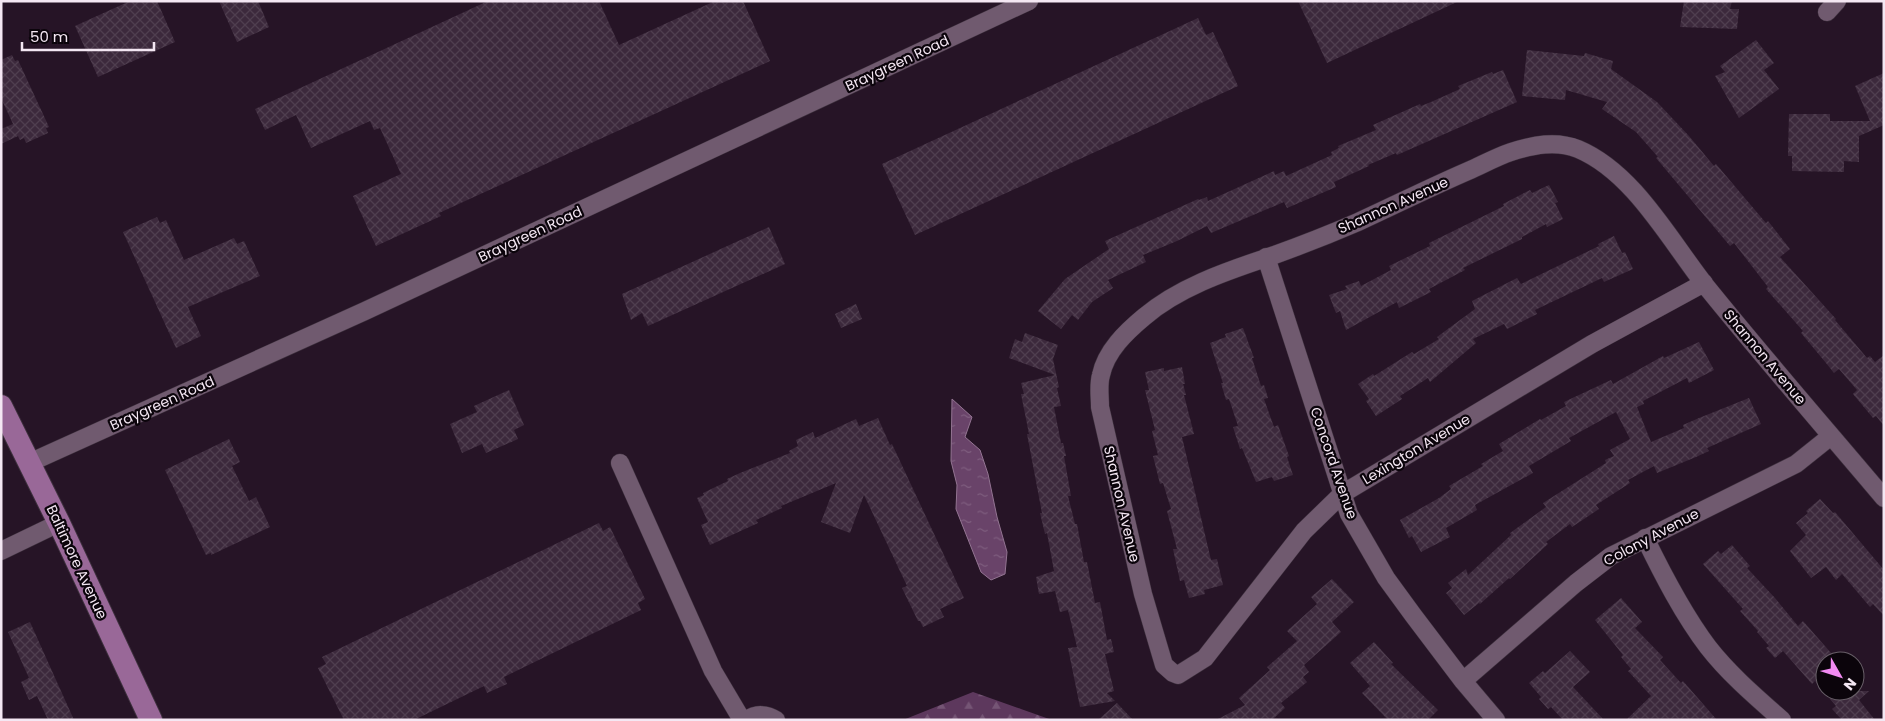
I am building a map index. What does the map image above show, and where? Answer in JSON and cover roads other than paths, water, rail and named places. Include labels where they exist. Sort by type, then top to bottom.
[{"type":"main road","name":"Baltimore Avenue","points":[[1,406],[59,523],[151,720]]},
{"type":"street","name":"Braygreen Road","points":[[29,463],[380,304],[1029,1]]},
{"type":"street","name":"Shannon Avenue","points":[[1178,675],[1164,665],[1143,594],[1100,406],[1100,376],[1105,362],[1116,345],[1146,315],[1169,300],[1228,270],[1266,258],[1358,222],[1415,194],[1510,153],[1540,145],[1556,143],[1585,152],[1600,160],[1618,174],[1656,219],[1704,283],[1884,498]]},
{"type":"street","name":"Concord Avenue","points":[[1266,258],[1349,514],[1386,578],[1433,643],[1496,720]]},
{"type":"street","name":"Lexington Avenue","points":[[1178,675],[1205,658],[1304,531],[1342,494],[1592,344],[1704,283]]},
{"type":"street","name":"Colony Avenue","points":[[1463,681],[1598,565],[1623,549],[1796,464],[1831,436]]},
{"type":"street","points":[[620,464],[713,671],[742,720]]},
{"type":"street","points":[[1,551],[59,523]]},
{"type":"street","points":[[1645,538],[1689,619],[1708,648],[1741,683],[1782,720]]},
{"type":"street","points":[[747,720],[760,715],[770,716],[776,720]]},
{"type":"water","points":[[952,399],[972,417],[965,437],[980,450],[988,474],[1007,552],[1005,574],[991,580],[981,572],[956,509],[957,485],[951,461]]}]
